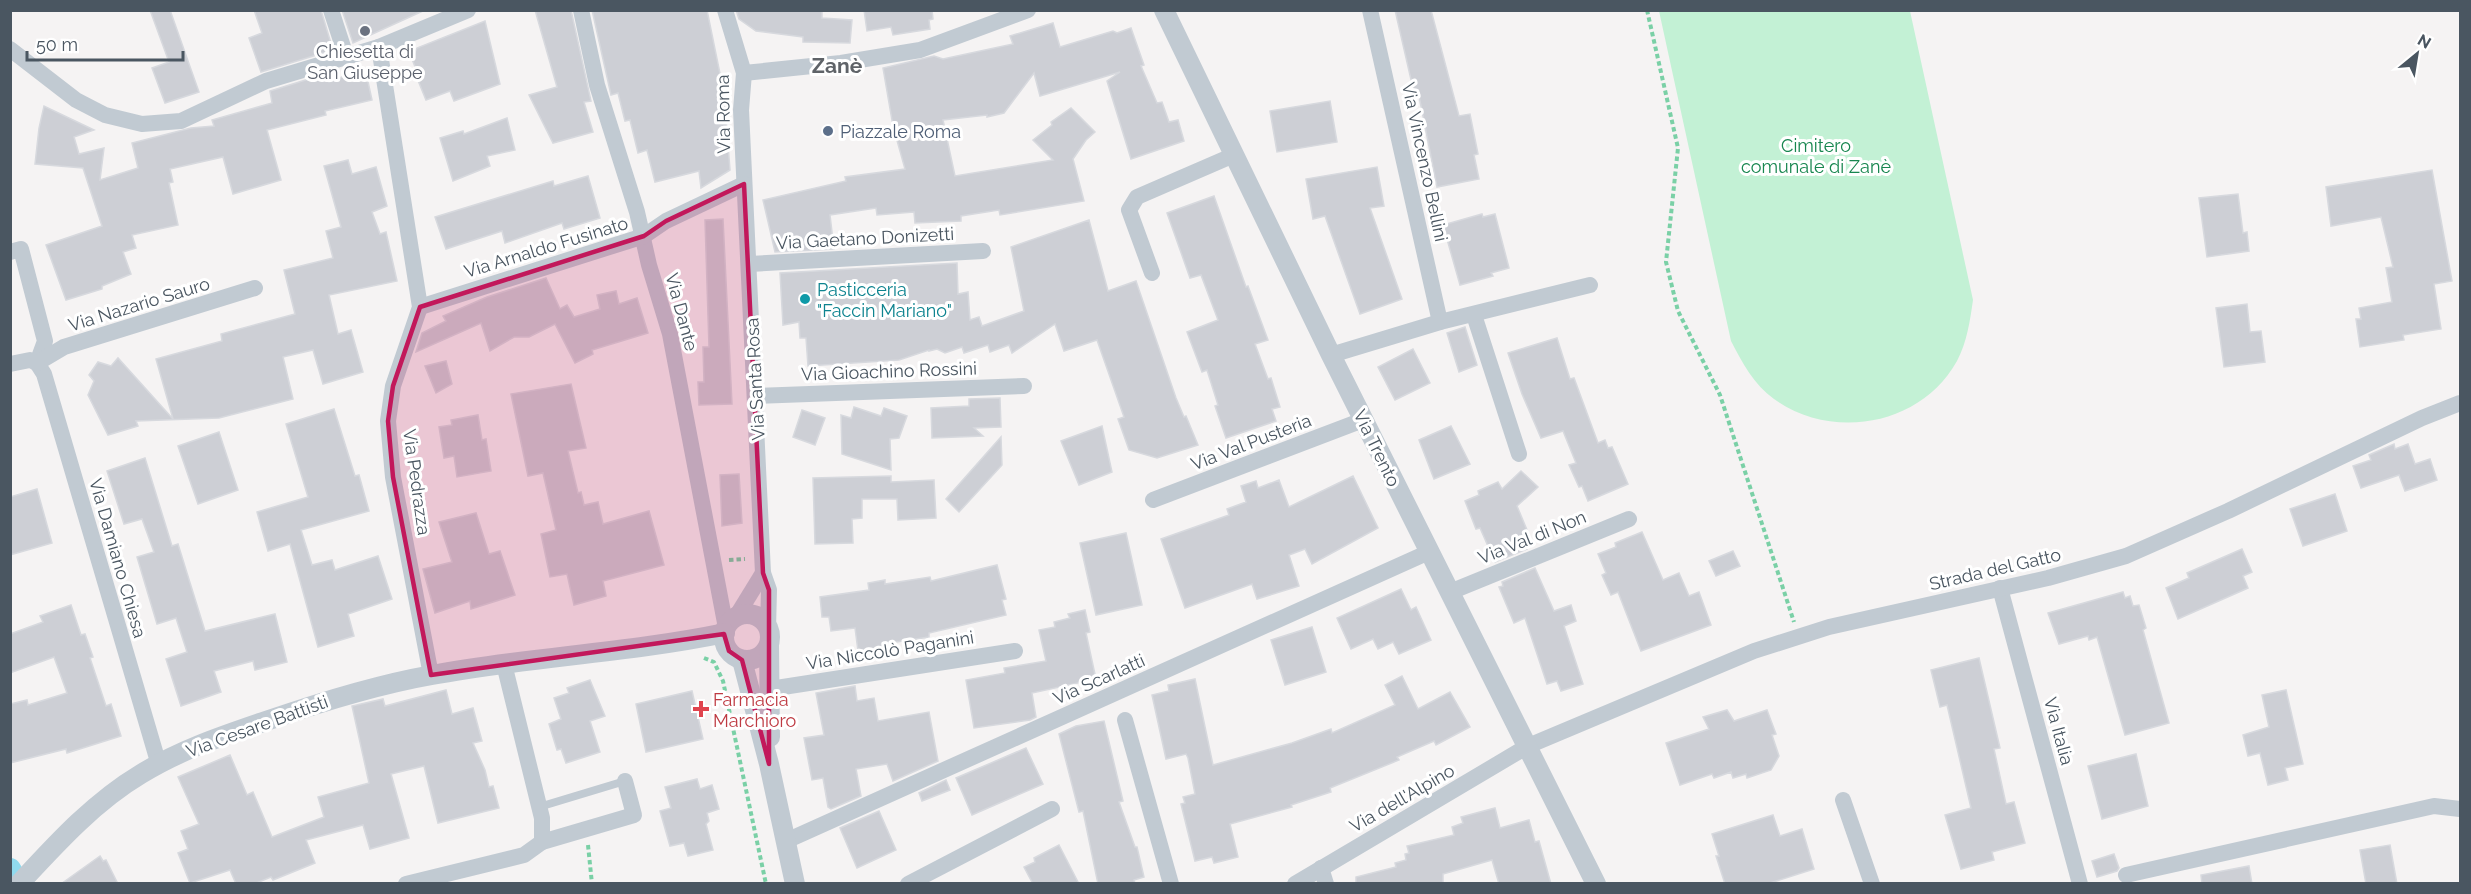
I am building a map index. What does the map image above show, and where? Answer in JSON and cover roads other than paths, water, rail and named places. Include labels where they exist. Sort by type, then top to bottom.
[{"type":"street","points":[[331,10],[346,56]]},
{"type":"street","points":[[10,49],[76,100],[105,115],[142,124],[181,121],[266,81],[380,47],[468,10]]},
{"type":"street","name":"Via Dante","points":[[581,10],[597,85],[644,236],[649,265],[670,334],[728,631]]},
{"type":"street","name":"Via Roma","points":[[724,10],[744,73],[741,110],[744,184]]},
{"type":"street","points":[[744,73],[841,63],[920,50],[1028,10]]},
{"type":"street","name":"Via Trento","points":[[1164,10],[1363,420],[1596,884]]},
{"type":"street","name":"Via Vincenzo Bellini","points":[[1371,10],[1440,322]]},
{"type":"street","name":"Via Pedrazza","points":[[380,47],[420,307],[393,386],[388,421],[393,477],[431,675]]},
{"type":"street","points":[[1152,273],[1129,210],[1137,197],[1234,155]]},
{"type":"street","name":"Via Arnaldo Fusinato","points":[[420,307],[644,236],[666,220],[744,184]]},
{"type":"street","name":"Via Santa Rosa","points":[[744,184],[764,573],[769,590],[769,764]]},
{"type":"street","points":[[10,252],[21,249],[45,341],[37,363],[30,360],[10,364]]},
{"type":"street","name":"Via Gaetano Donizetti","points":[[749,264],[983,251]]},
{"type":"street","points":[[1331,355],[1440,322],[1590,285]]},
{"type":"street","name":"Via Nazario Sauro","points":[[37,363],[64,347],[255,288]]},
{"type":"street","points":[[1474,315],[1519,454]]},
{"type":"street","name":"Via Damiano Chiesa","points":[[37,363],[44,374],[159,765]]},
{"type":"street","name":"Via Gioachino Rossini","points":[[756,396],[1024,386]]},
{"type":"street","name":"Strada del Gatto","points":[[1528,746],[1754,651],[1799,636],[1829,627],[2048,578],[2126,556],[2228,511],[2422,418],[2460,403]]},
{"type":"street","name":"Via Val Pusteria","points":[[1153,500],[1363,420]]},
{"type":"street","name":"Via Val di Non","points":[[1450,592],[1629,519]]},
{"type":"street","name":"Via Scarlatti","points":[[786,841],[1429,552]]},
{"type":"street","points":[[728,631],[751,615],[764,622],[768,637],[765,651],[755,659],[742,660],[734,656],[728,631],[764,573]]},
{"type":"street","name":"Via Italia","points":[[2000,588],[2080,884]]},
{"type":"street","name":"Via Cesare Battisti","points":[[24,878],[78,823],[119,789],[199,744],[342,695],[431,675],[504,664],[695,649],[728,631]]},
{"type":"street","name":"Via Niccolò Paganini","points":[[770,688],[1015,651]]},
{"type":"street","name":"Via Santa Rosa","points":[[742,660],[769,764],[795,884]]},
{"type":"street","points":[[504,664],[542,818],[542,842]]},
{"type":"street","points":[[1125,720],[1171,884]]},
{"type":"street","name":"Via dell'Alpino","points":[[1295,884],[1324,876],[1528,746]]},
{"type":"street","points":[[406,884],[524,855],[542,842],[634,815],[625,781]]},
{"type":"street","points":[[1844,800],[1872,884]]},
{"type":"street","points":[[2126,875],[2434,806],[2460,809]]},
{"type":"street","points":[[908,884],[1052,809]]},
{"type":"lane","points":[[539,807],[625,781]]},
{"type":"waterway","points":[[10,869],[19,884]]},
{"type":"place","name":"Chiesetta di San Giuseppe","points":[[365,31]]},
{"type":"place","name":"Piazzale Roma","points":[[828,131]]},
{"type":"place","name":"Pasticceria \"Faccin Mariano\"","points":[[805,299]]},
{"type":"place","name":"Farmacia Marchioro","points":[[701,709]]},
{"type":"district","name":"Zanè","points":[[837,65]]},
{"type":"park label","name":"Cimitero comunale di Zanè","points":[[1816,155]]}]
